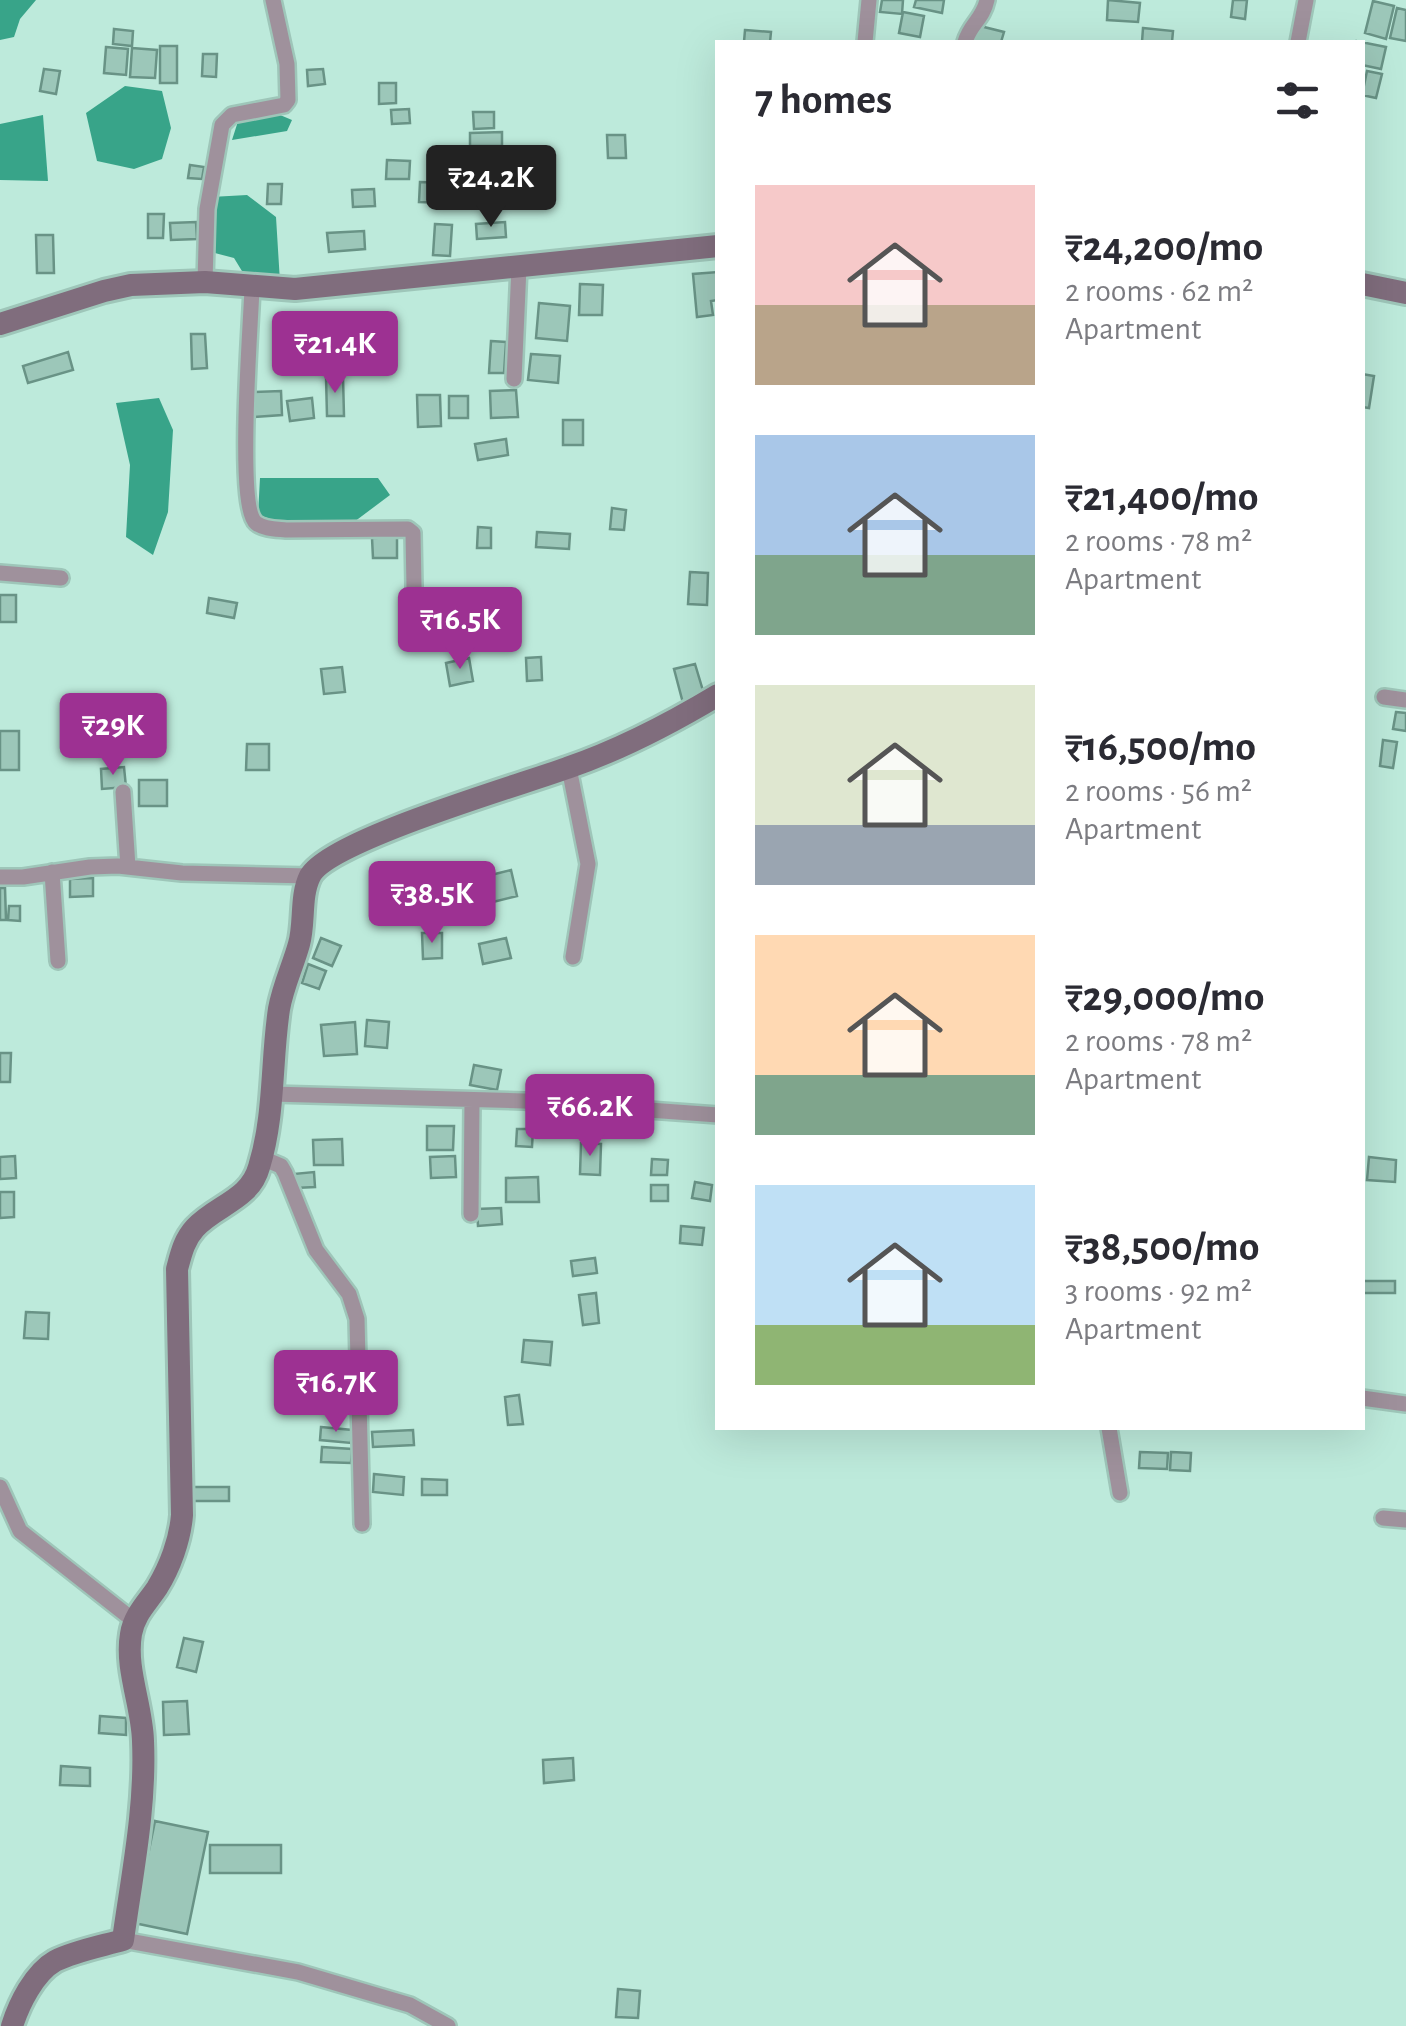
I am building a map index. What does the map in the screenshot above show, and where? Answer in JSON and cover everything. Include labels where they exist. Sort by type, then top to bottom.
[{"type":"street","points":[[205,282],[207,208],[222,124],[232,115],[288,100],[287,64],[272,0]]},
{"type":"street","points":[[865,40],[869,0]]},
{"type":"street","points":[[966,40],[987,0]]},
{"type":"street","points":[[1298,40],[1306,0]]},
{"type":"street","points":[[0,324],[131,285],[205,282],[295,289],[715,246]]},
{"type":"street","points":[[514,379],[519,267]]},
{"type":"street","points":[[1365,285],[1406,293]]},
{"type":"street","points":[[252,288],[246,441],[248,512],[256,524],[267,528],[413,532],[414,641]]},
{"type":"street","points":[[0,573],[60,578]]},
{"type":"street","points":[[123,1940],[143,1763],[130,1640],[133,1620],[160,1583],[181,1527],[177,1269],[182,1247],[192,1230],[247,1191],[258,1174],[272,1094],[278,1011],[299,944],[310,876],[324,861],[366,840],[569,768],[680,718],[715,697]]},
{"type":"street","points":[[1384,698],[1406,700]]},
{"type":"street","points":[[569,768],[588,864],[573,957]]},
{"type":"street","points":[[124,792],[128,867]]},
{"type":"street","points":[[0,876],[128,867],[182,873],[310,876]]},
{"type":"street","points":[[52,872],[58,961]]},
{"type":"street","points":[[272,1094],[472,1100],[715,1115]]},
{"type":"street","points":[[471,1214],[472,1100]]},
{"type":"street","points":[[262,1158],[281,1166],[286,1173],[316,1250],[349,1294],[358,1320],[362,1524]]},
{"type":"street","points":[[1365,1398],[1406,1404]]},
{"type":"street","points":[[1110,1430],[1120,1492]]},
{"type":"street","points":[[0,1487],[20,1531],[133,1620]]},
{"type":"street","points":[[1383,1518],[1406,1520]]},
{"type":"street","points":[[12,2026],[35,1981],[54,1962],[123,1940],[298,1972],[410,2005],[448,2026]]},
{"type":"shaded area","points":[[0,0],[36,0],[20,19],[14,37],[0,40]]},
{"type":"shaded area","points":[[125,86],[162,91],[171,128],[162,159],[134,169],[97,161],[86,113]]},
{"type":"shaded area","points":[[261,107],[292,120],[287,131],[232,140],[240,115]]},
{"type":"shaded area","points":[[43,115],[48,181],[0,180],[0,124]]},
{"type":"shaded area","points":[[247,195],[276,217],[280,282],[245,276],[234,258],[211,252],[211,197]]},
{"type":"shaded area","points":[[159,398],[173,430],[168,512],[153,555],[126,537],[130,465],[116,403]]},
{"type":"shaded area","points":[[260,478],[378,478],[390,495],[350,525],[289,525],[258,515]]},
{"type":"building","points":[[882,0],[903,0],[902,14],[880,12]]},
{"type":"building","points":[[916,0],[944,0],[942,13],[914,7]]},
{"type":"building","points":[[1108,0],[1140,3],[1138,22],[1107,20]]},
{"type":"building","points":[[1233,0],[1247,0],[1245,19],[1231,17]]},
{"type":"building","points":[[1373,1],[1394,6],[1386,39],[1365,33]]},
{"type":"building","points":[[1397,8],[1406,10],[1406,41],[1390,38]]},
{"type":"building","points":[[903,12],[924,16],[920,37],[899,33]]},
{"type":"building","points":[[976,25],[1004,32],[1002,40],[972,40]]},
{"type":"building","points":[[1143,28],[1173,31],[1172,40],[1142,40]]},
{"type":"building","points":[[114,29],[133,31],[132,46],[113,44]]},
{"type":"building","points":[[745,30],[771,32],[770,40],[744,40]]},
{"type":"building","points":[[1365,43],[1386,47],[1381,69],[1365,66]]},
{"type":"building","points":[[160,46],[177,46],[177,83],[160,83]]},
{"type":"building","points":[[106,47],[128,49],[126,75],[104,73]]},
{"type":"building","points":[[132,48],[157,50],[155,78],[130,77]]},
{"type":"building","points":[[203,54],[217,54],[216,77],[202,76]]},
{"type":"building","points":[[44,69],[60,71],[56,94],[40,91]]},
{"type":"building","points":[[323,69],[325,84],[308,86],[307,70]]},
{"type":"building","points":[[1367,71],[1382,74],[1376,98],[1365,96]]},
{"type":"building","points":[[379,83],[396,83],[396,103],[379,104]]},
{"type":"building","points":[[409,109],[410,123],[392,124],[391,110]]},
{"type":"building","points":[[473,112],[494,112],[494,128],[474,129]]},
{"type":"building","points":[[502,132],[502,146],[470,146],[470,133]]},
{"type":"building","points":[[607,135],[625,135],[626,158],[608,158]]},
{"type":"building","points":[[387,160],[410,161],[409,179],[386,179]]},
{"type":"building","points":[[190,165],[204,167],[202,179],[188,178]]},
{"type":"building","points":[[420,182],[448,183],[447,203],[419,202]]},
{"type":"building","points":[[268,184],[282,184],[281,204],[267,204]]},
{"type":"building","points":[[374,189],[375,206],[353,207],[352,190]]},
{"type":"building","points":[[148,214],[164,214],[163,238],[148,238]]},
{"type":"building","points":[[196,222],[197,239],[171,240],[170,223]]},
{"type":"building","points":[[505,222],[506,237],[477,239],[476,224]]},
{"type":"building","points":[[435,224],[452,225],[450,256],[433,255]]},
{"type":"building","points":[[364,231],[365,249],[329,252],[327,233]]},
{"type":"building","points":[[36,235],[53,235],[54,273],[37,273]]},
{"type":"building","points":[[715,272],[713,315],[697,317],[693,274]]},
{"type":"building","points":[[580,284],[603,285],[602,315],[579,315]]},
{"type":"building","points":[[539,303],[570,306],[567,341],[536,338]]},
{"type":"building","points":[[191,334],[205,334],[207,368],[192,369]]},
{"type":"building","points":[[491,341],[506,342],[504,373],[489,373]]},
{"type":"building","points":[[68,352],[73,370],[28,383],[23,366]]},
{"type":"building","points":[[531,354],[560,356],[558,383],[528,380]]},
{"type":"building","points":[[1365,374],[1374,376],[1369,408],[1365,407]]},
{"type":"building","points":[[326,377],[343,377],[344,416],[327,416]]},
{"type":"building","points":[[516,390],[518,417],[491,418],[490,391]]},
{"type":"building","points":[[281,391],[282,415],[254,417],[253,392]]},
{"type":"building","points":[[417,395],[440,395],[441,426],[418,427]]},
{"type":"building","points":[[449,396],[468,396],[468,418],[449,418]]},
{"type":"building","points":[[312,398],[314,418],[290,421],[287,401]]},
{"type":"building","points":[[563,420],[583,420],[583,445],[563,445]]},
{"type":"building","points":[[506,439],[508,455],[478,460],[475,444]]},
{"type":"building","points":[[612,508],[626,510],[624,530],[610,529]]},
{"type":"building","points":[[478,527],[491,528],[491,548],[477,548]]},
{"type":"building","points":[[537,532],[570,534],[569,549],[536,547]]},
{"type":"building","points":[[397,537],[397,558],[373,558],[372,538]]},
{"type":"building","points":[[690,572],[708,573],[707,605],[688,604]]},
{"type":"building","points":[[0,595],[16,595],[16,622],[0,622]]},
{"type":"building","points":[[209,598],[237,603],[234,618],[207,613]]},
{"type":"building","points":[[541,657],[542,680],[527,681],[526,658]]},
{"type":"building","points":[[469,658],[473,681],[450,686],[446,663]]},
{"type":"building","points":[[695,664],[704,694],[683,703],[674,669]]},
{"type":"building","points":[[342,667],[345,692],[324,694],[321,669]]},
{"type":"building","points":[[1396,712],[1406,713],[1406,731],[1393,729]]},
{"type":"building","points":[[0,731],[19,731],[19,770],[0,770]]},
{"type":"building","points":[[123,731],[124,749],[100,751],[98,733]]},
{"type":"building","points":[[1383,740],[1397,742],[1393,768],[1380,766]]},
{"type":"building","points":[[247,744],[269,744],[269,770],[246,770]]},
{"type":"building","points":[[124,767],[126,787],[102,789],[101,769]]},
{"type":"building","points":[[139,780],[167,780],[167,806],[139,806]]},
{"type":"building","points":[[511,870],[517,896],[493,902],[487,876]]},
{"type":"building","points":[[93,878],[93,896],[70,897],[70,879]]},
{"type":"building","points":[[0,888],[5,888],[6,920],[0,920]]},
{"type":"building","points":[[9,906],[20,906],[20,921],[8,920]]},
{"type":"building","points":[[422,933],[442,933],[442,958],[423,959]]},
{"type":"building","points":[[321,938],[341,946],[332,966],[313,958]]},
{"type":"building","points":[[506,938],[511,958],[483,964],[479,944]]},
{"type":"building","points":[[308,964],[326,971],[319,989],[302,983]]},
{"type":"building","points":[[367,1020],[389,1022],[387,1048],[365,1046]]},
{"type":"building","points":[[355,1022],[357,1054],[324,1056],[321,1025]]},
{"type":"building","points":[[0,1053],[11,1053],[10,1082],[0,1082]]},
{"type":"building","points":[[474,1065],[501,1070],[497,1090],[470,1085]]},
{"type":"building","points":[[427,1126],[454,1126],[453,1150],[427,1150]]},
{"type":"building","points":[[517,1129],[533,1129],[532,1147],[516,1146]]},
{"type":"building","points":[[342,1139],[343,1165],[314,1165],[313,1140]]},
{"type":"building","points":[[581,1143],[601,1144],[600,1175],[580,1174]]},
{"type":"building","points":[[15,1156],[16,1178],[0,1179],[0,1157]]},
{"type":"building","points":[[455,1156],[456,1177],[431,1178],[430,1157]]},
{"type":"building","points":[[1369,1157],[1396,1160],[1395,1182],[1367,1180]]},
{"type":"building","points":[[652,1159],[668,1160],[667,1175],[651,1175]]},
{"type":"building","points":[[314,1172],[315,1187],[295,1188],[293,1174]]},
{"type":"building","points":[[538,1177],[539,1202],[506,1202],[506,1178]]},
{"type":"building","points":[[695,1182],[712,1185],[710,1201],[692,1198]]},
{"type":"building","points":[[651,1185],[668,1185],[668,1201],[651,1201]]},
{"type":"building","points":[[0,1192],[14,1192],[14,1217],[0,1218]]},
{"type":"building","points":[[501,1208],[502,1224],[478,1226],[477,1209]]},
{"type":"building","points":[[681,1226],[704,1228],[702,1245],[680,1243]]},
{"type":"building","points":[[595,1258],[597,1273],[573,1276],[571,1261]]},
{"type":"building","points":[[1365,1281],[1395,1281],[1395,1293],[1365,1293]]},
{"type":"building","points":[[596,1293],[599,1323],[583,1325],[579,1295]]},
{"type":"building","points":[[26,1312],[49,1313],[48,1339],[24,1338]]},
{"type":"building","points":[[524,1340],[552,1342],[550,1365],[522,1362]]},
{"type":"building","points":[[519,1395],[523,1424],[508,1425],[505,1397]]},
{"type":"building","points":[[321,1427],[352,1430],[351,1443],[320,1440]]},
{"type":"building","points":[[413,1430],[414,1445],[373,1447],[372,1432]]},
{"type":"building","points":[[322,1447],[352,1449],[351,1463],[321,1462]]},
{"type":"building","points":[[1140,1452],[1168,1453],[1167,1469],[1139,1468]]},
{"type":"building","points":[[1171,1452],[1191,1453],[1190,1471],[1170,1470]]},
{"type":"building","points":[[374,1474],[404,1477],[403,1495],[373,1492]]},
{"type":"building","points":[[422,1479],[447,1480],[447,1495],[422,1495]]},
{"type":"building","points":[[188,1487],[229,1487],[229,1501],[188,1501]]},
{"type":"building","points":[[184,1638],[203,1642],[196,1672],[177,1667]]},
{"type":"building","points":[[187,1701],[189,1734],[164,1735],[163,1702]]},
{"type":"building","points":[[100,1716],[126,1718],[126,1735],[99,1733]]},
{"type":"building","points":[[573,1758],[574,1780],[544,1783],[543,1760]]},
{"type":"building","points":[[61,1766],[90,1768],[90,1786],[60,1785]]},
{"type":"building","points":[[155,1821],[208,1832],[187,1934],[134,1923]]},
{"type":"building","points":[[210,1845],[281,1845],[281,1873],[210,1873]]},
{"type":"building","points":[[618,1989],[640,1991],[638,2018],[616,2017]]}]
